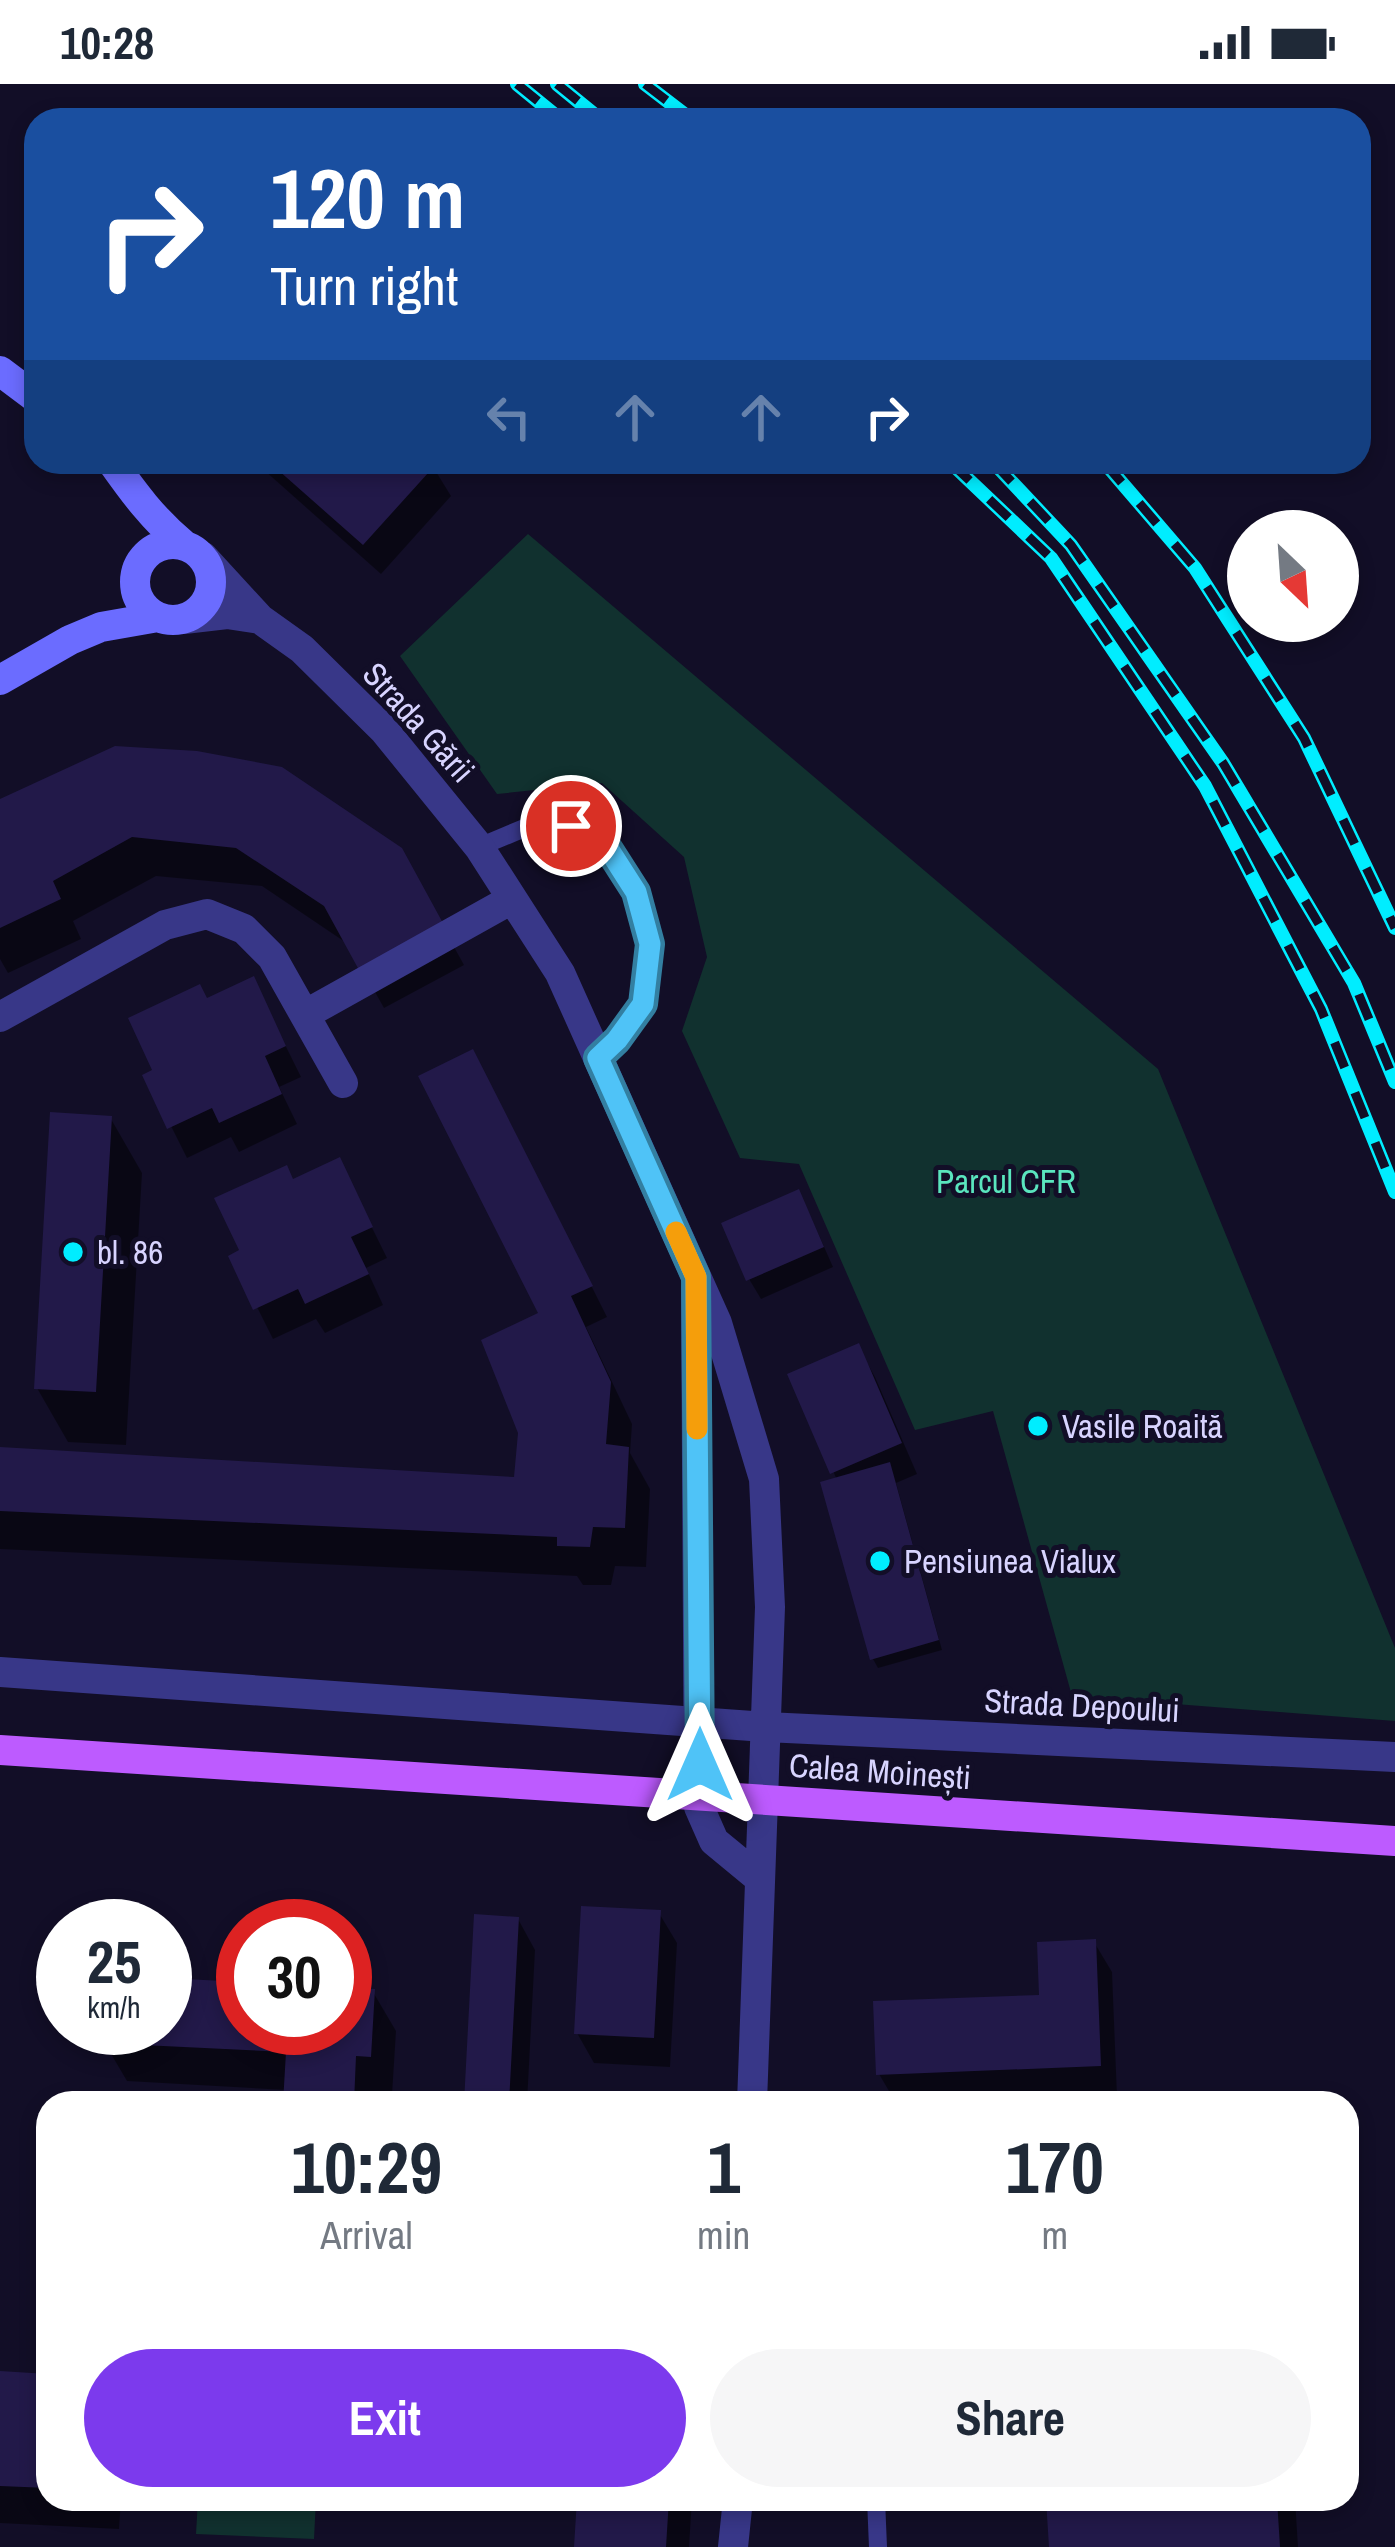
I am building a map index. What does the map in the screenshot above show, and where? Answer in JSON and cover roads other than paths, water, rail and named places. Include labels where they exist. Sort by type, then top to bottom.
[{"type":"main road","name":"Strada Gării","points":[[120,474],[158,523],[193,550]]},
{"type":"main road","name":"Strada Gării","points":[[136,499],[142,529],[137,568]]},
{"type":"main road","points":[[0,680],[101,627],[196,613],[211,592],[209,567],[193,550],[159,546],[137,568],[115,602],[70,640]]},
{"type":"main road","points":[[137,568],[139,600],[147,610],[171,618]]},
{"type":"main road","name":"Calea Moinești","points":[[0,1750],[1395,1841]]},
{"type":"street","name":"Strada Gării","points":[[193,550],[260,619],[302,649],[384,730],[479,847],[560,973],[716,1323],[764,1479],[770,1607],[759,1893]]},
{"type":"street","points":[[171,618],[227,614],[260,619]]},
{"type":"street","points":[[306,1014],[512,898]]},
{"type":"street","points":[[0,1017],[165,925],[207,914],[244,929],[272,957],[343,1083]]},
{"type":"street","name":"Strada Gării","points":[[696,1277],[699,1807],[714,1841],[759,1893]]},
{"type":"street","name":"Strada Depoului","points":[[0,1672],[766,1727],[1395,1757]]},
{"type":"street","points":[[752,2091],[759,1893]]},
{"type":"street","points":[[733,2547],[737,2511]]},
{"type":"lane","points":[[479,847],[534,824],[571,826],[604,842],[636,892],[650,944],[643,1004],[598,1058]]},
{"type":"lane","points":[[876,2511],[878,2547]]},
{"type":"railway","points":[[517,84],[546,108]]},
{"type":"railway","points":[[557,84],[586,108]]},
{"type":"railway","points":[[645,84],[676,108]]},
{"type":"railway","points":[[963,474],[1051,558],[1205,786],[1321,1009],[1395,1192]]},
{"type":"railway","points":[[1004,474],[1071,545],[1223,763],[1354,983],[1395,1082]]},
{"type":"railway","points":[[1114,474],[1195,568],[1304,738],[1395,928]]},
{"type":"place","name":"bl. 86","points":[[73,1252]]},
{"type":"place","name":"Vasile Roaită","points":[[1038,1426]]},
{"type":"place","name":"Pensiunea Vialux","points":[[880,1561]]},
{"type":"park label","name":"Parcul CFR","points":[[1006,1181]]}]
